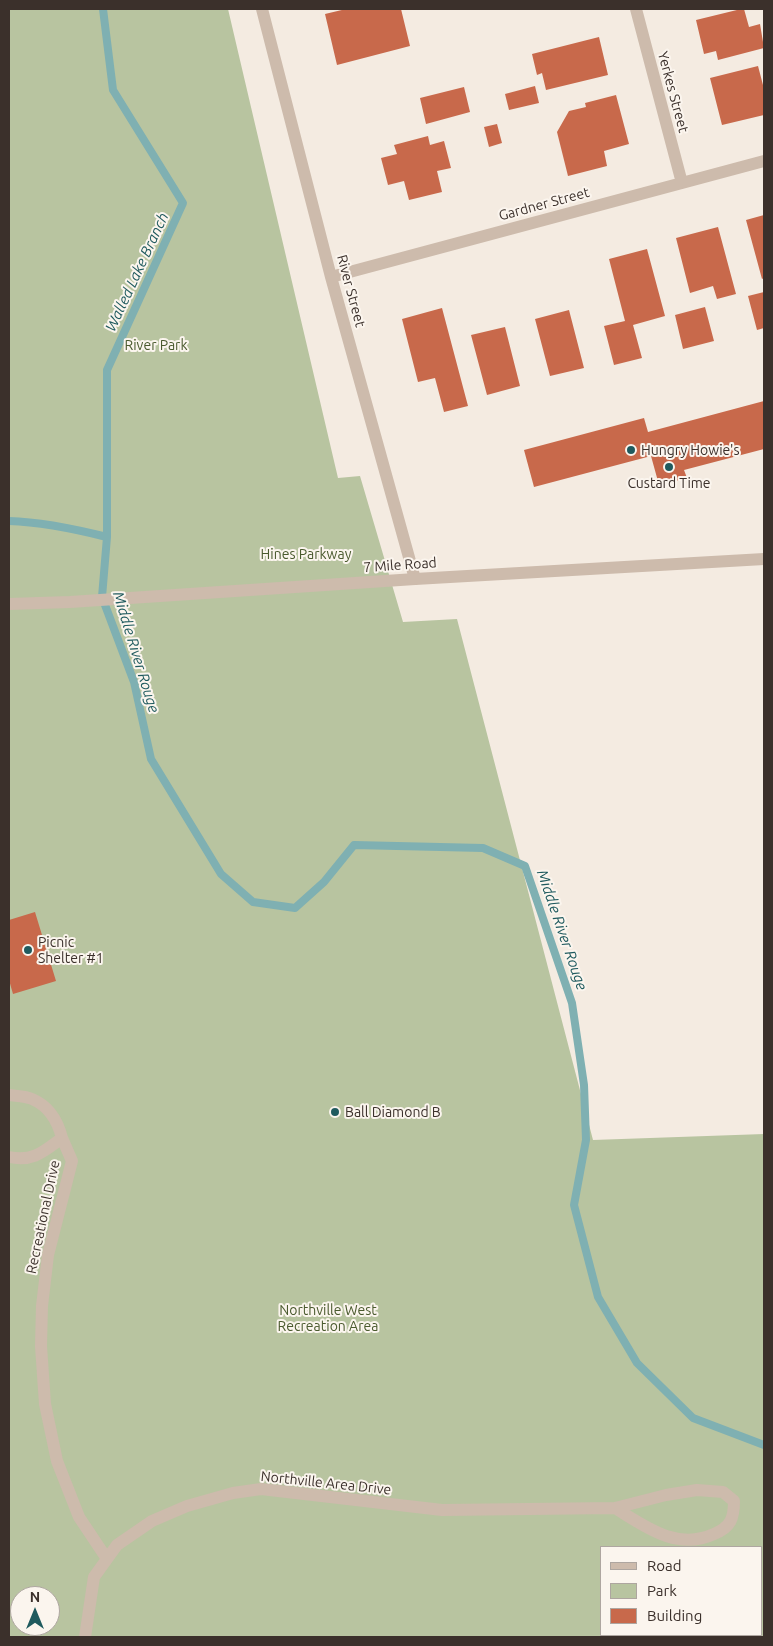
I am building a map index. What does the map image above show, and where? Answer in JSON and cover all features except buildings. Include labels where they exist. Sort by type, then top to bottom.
[{"type":"street","name":"River Street","points":[[262,9],[331,277],[416,579]]},
{"type":"street","name":"Yerkes Street","points":[[636,9],[682,183]]},
{"type":"street","name":"Gardner Street","points":[[331,277],[764,161]]},
{"type":"street","name":"7 Mile Road","points":[[9,604],[70,602],[764,558]]},
{"type":"street","name":"Recreational Drive","points":[[9,1095],[32,1098],[50,1112],[59,1126],[72,1161],[47,1263],[42,1306],[41,1346],[45,1404],[57,1461],[79,1517],[107,1559]]},
{"type":"street","name":"Recreational Drive","points":[[9,1157],[20,1159],[36,1157],[62,1138]]},
{"type":"street","name":"Northville Area Drive","points":[[85,1637],[94,1577],[117,1545],[152,1521],[187,1506],[233,1493],[261,1489],[442,1510],[614,1508],[666,1495],[697,1490],[723,1492],[734,1501],[734,1517],[722,1531],[706,1538],[691,1541],[662,1536],[614,1508]]},
{"type":"green space","name":"Northville West Recreation Area","points":[[9,9],[228,9],[338,478],[360,476],[403,622],[457,619],[593,1140],[764,1134],[764,1637],[9,1637]]},
{"type":"waterway","name":"Middle River Rouge","points":[[103,9],[113,90],[183,203],[107,370],[107,537],[102,597],[134,682],[151,759],[221,874],[253,902],[295,908],[324,882],[354,845],[483,848],[525,866],[572,1003],[584,1085],[586,1140],[574,1205],[598,1297],[637,1363],[693,1418],[764,1445]]},
{"type":"waterway","points":[[9,521],[58,526],[107,537]]},
{"type":"place","name":"Hungry Howie's","points":[[631,450]]},
{"type":"place","name":"Custard Time","points":[[669,467]]},
{"type":"place","name":"Picnic Shelter #1","points":[[28,950]]},
{"type":"place","name":"Ball Diamond B","points":[[335,1112]]},
{"type":"water label","name":"Walled Lake Branch","points":[[137,272]]},
{"type":"park label","name":"River Park","points":[[156,345]]},
{"type":"park label","name":"Hines Parkway","points":[[306,554]]}]
